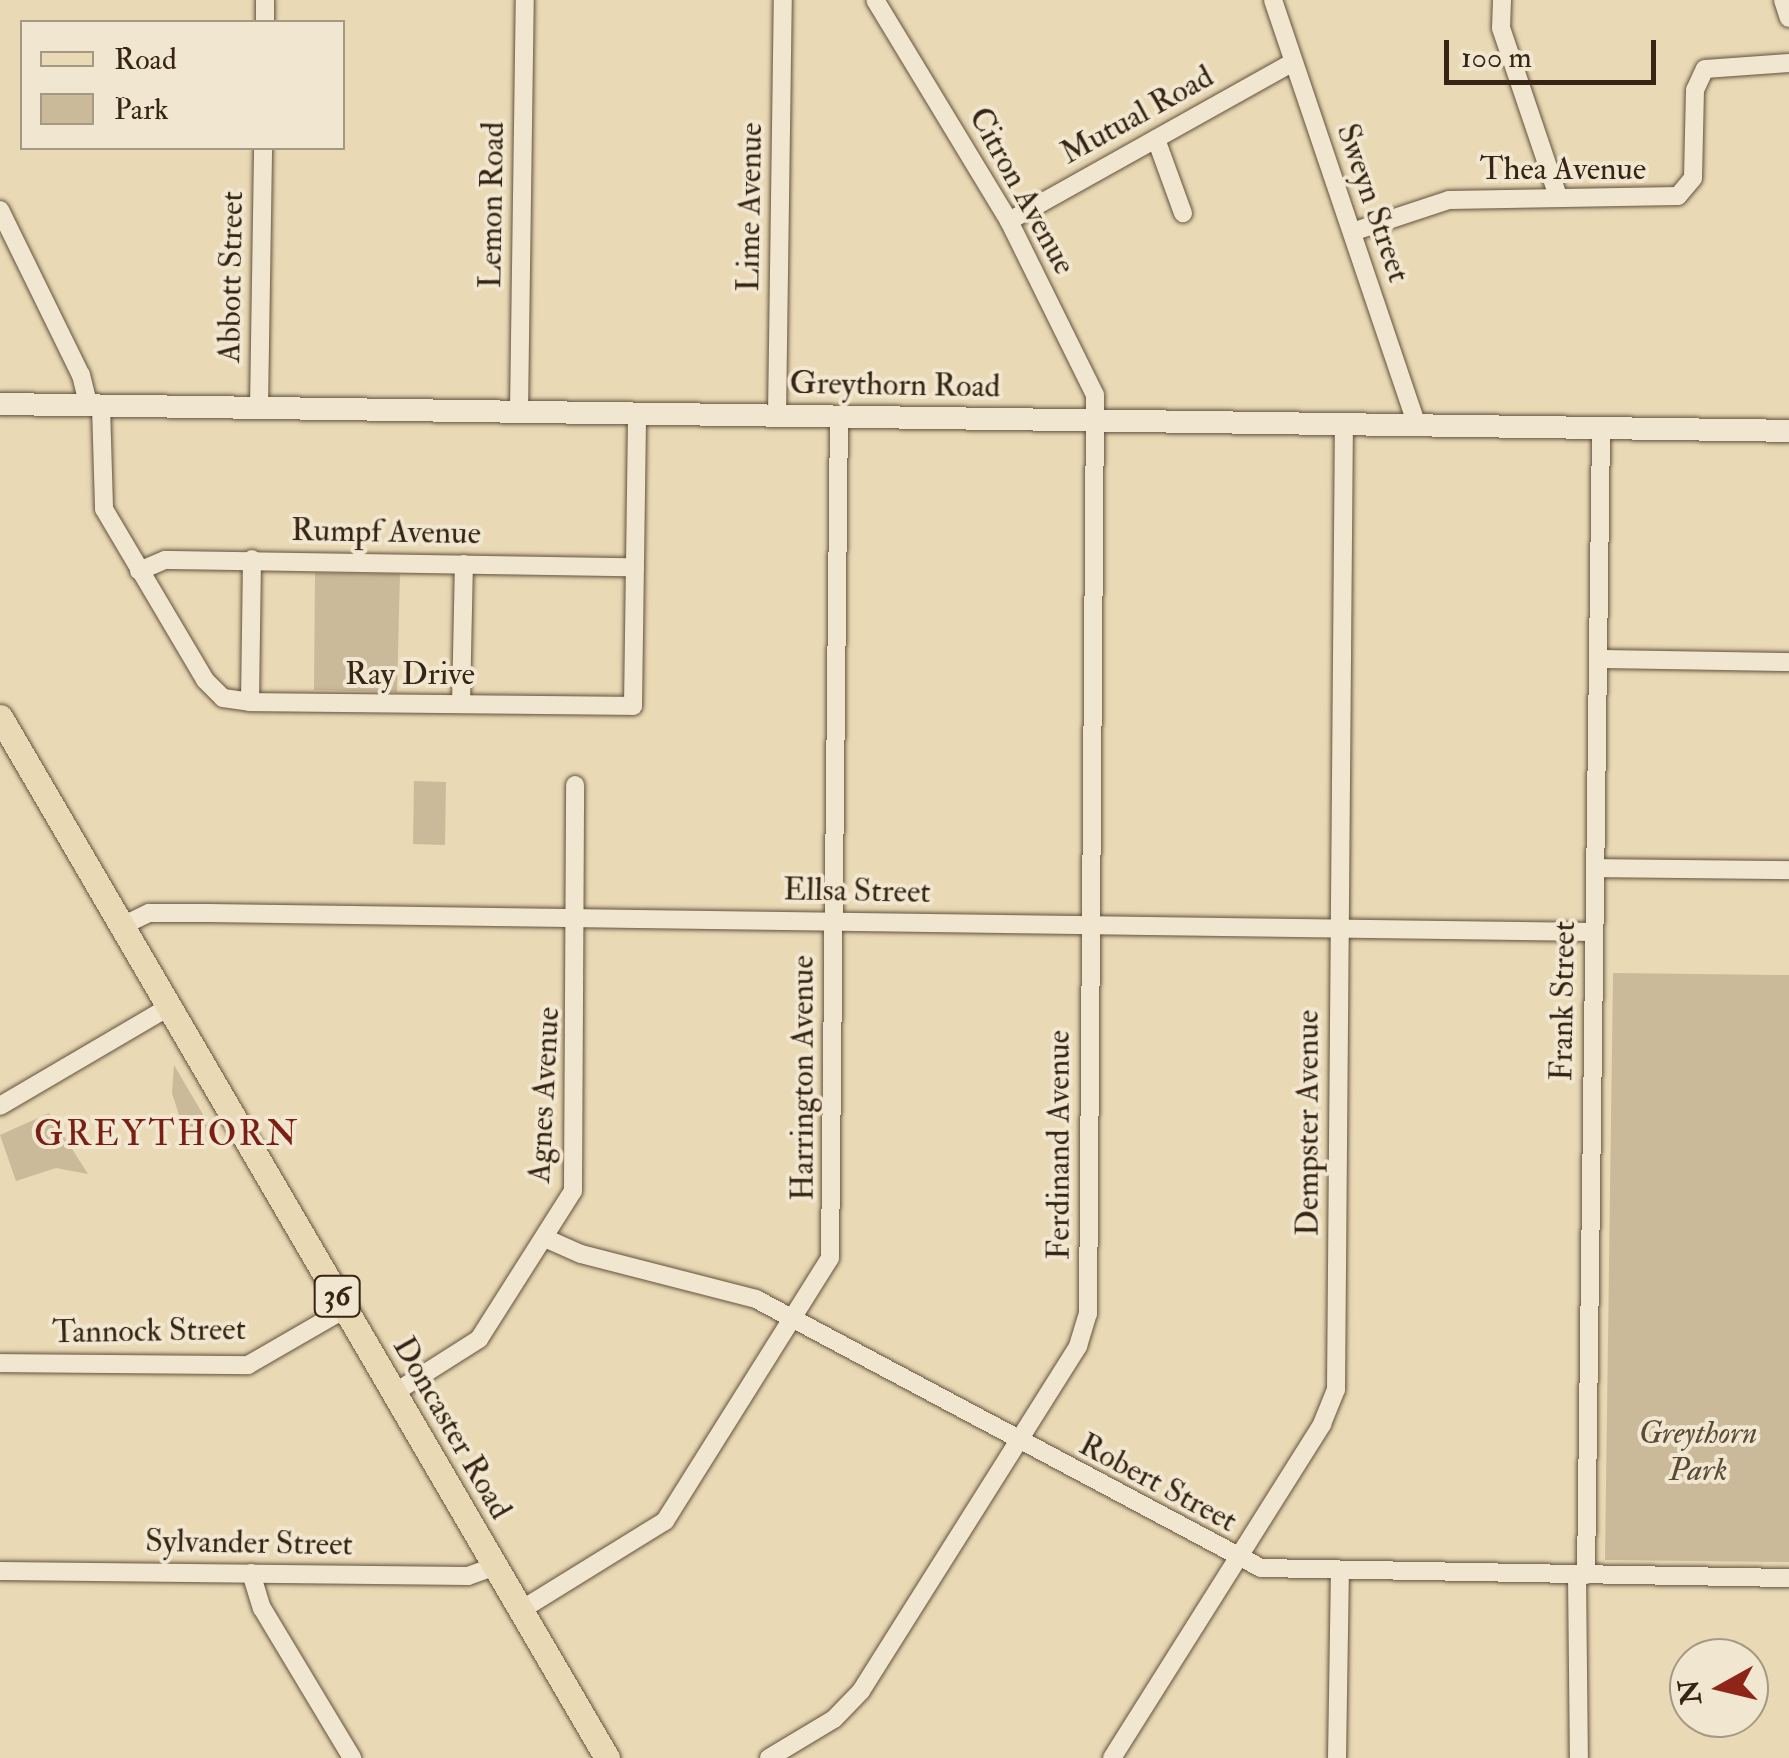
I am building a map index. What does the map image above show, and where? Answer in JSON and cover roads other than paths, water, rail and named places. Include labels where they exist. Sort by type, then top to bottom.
[{"type":"main road","name":"Greythorn Road","points":[[0,404],[1789,431]]},
{"type":"main road","name":"Doncaster Road","points":[[0,716],[607,1758]]},
{"type":"street","name":"Lemon Road","points":[[519,412],[524,0]]},
{"type":"street","name":"Lime Avenue","points":[[777,416],[783,0]]},
{"type":"street","name":"Citron Avenue","points":[[876,0],[1009,221],[1092,387],[1095,420]]},
{"type":"street","name":"Sweyn Street","points":[[1273,0],[1417,425]]},
{"type":"street","points":[[1502,0],[1506,44],[1558,196]]},
{"type":"street","points":[[1783,0],[1789,18]]},
{"type":"street","name":"Mutual Road","points":[[1009,221],[1294,62]]},
{"type":"street","name":"Thea Avenue","points":[[1352,232],[1450,200],[1678,196],[1693,178],[1696,90],[1705,69],[1789,63]]},
{"type":"street","points":[[1156,139],[1184,213]]},
{"type":"street","name":"Abbott Street","points":[[259,408],[263,150]]},
{"type":"street","name":"Ray Drive","points":[[0,210],[95,406],[102,501],[211,688],[229,701],[633,706],[637,413]]},
{"type":"street","name":"Harrington Avenue","points":[[521,1610],[665,1521],[794,1321],[832,1247],[839,416]]},
{"type":"street","name":"Ferdinand Avenue","points":[[769,1758],[852,1703],[1078,1346],[1088,1314],[1095,420]]},
{"type":"street","name":"Dempster Avenue","points":[[1112,1758],[1237,1560],[1336,1390],[1344,424]]},
{"type":"street","name":"Frank Street","points":[[1579,1758],[1601,428]]},
{"type":"street","name":"Rumpf Avenue","points":[[140,570],[165,560],[635,567]]},
{"type":"street","points":[[250,702],[252,560]]},
{"type":"street","points":[[461,704],[464,564]]},
{"type":"street","points":[[1598,659],[1789,662]]},
{"type":"street","name":"Agnes Avenue","points":[[394,1392],[479,1339],[547,1239],[576,1178],[575,786]]},
{"type":"street","points":[[1595,868],[1789,870]]},
{"type":"street","name":"Ellsa Street","points":[[122,926],[156,912],[1594,932]]},
{"type":"street","points":[[0,1106],[169,1007]]},
{"type":"street","name":"Robert Street","points":[[547,1239],[594,1258],[736,1290],[1237,1560],[1273,1570],[1789,1578]]},
{"type":"street","name":"Tannock Street","points":[[0,1363],[248,1365],[345,1309]]},
{"type":"street","name":"Sylvander Street","points":[[0,1571],[468,1576],[496,1566]]},
{"type":"street","points":[[1338,1758],[1340,1572]]},
{"type":"street","points":[[251,1574],[262,1608],[352,1758]]},
{"type":"district","name":"GREYTHORN","points":[[167,1134]]},
{"type":"park label","name":"Greythorn Park","points":[[1698,1452]]}]
